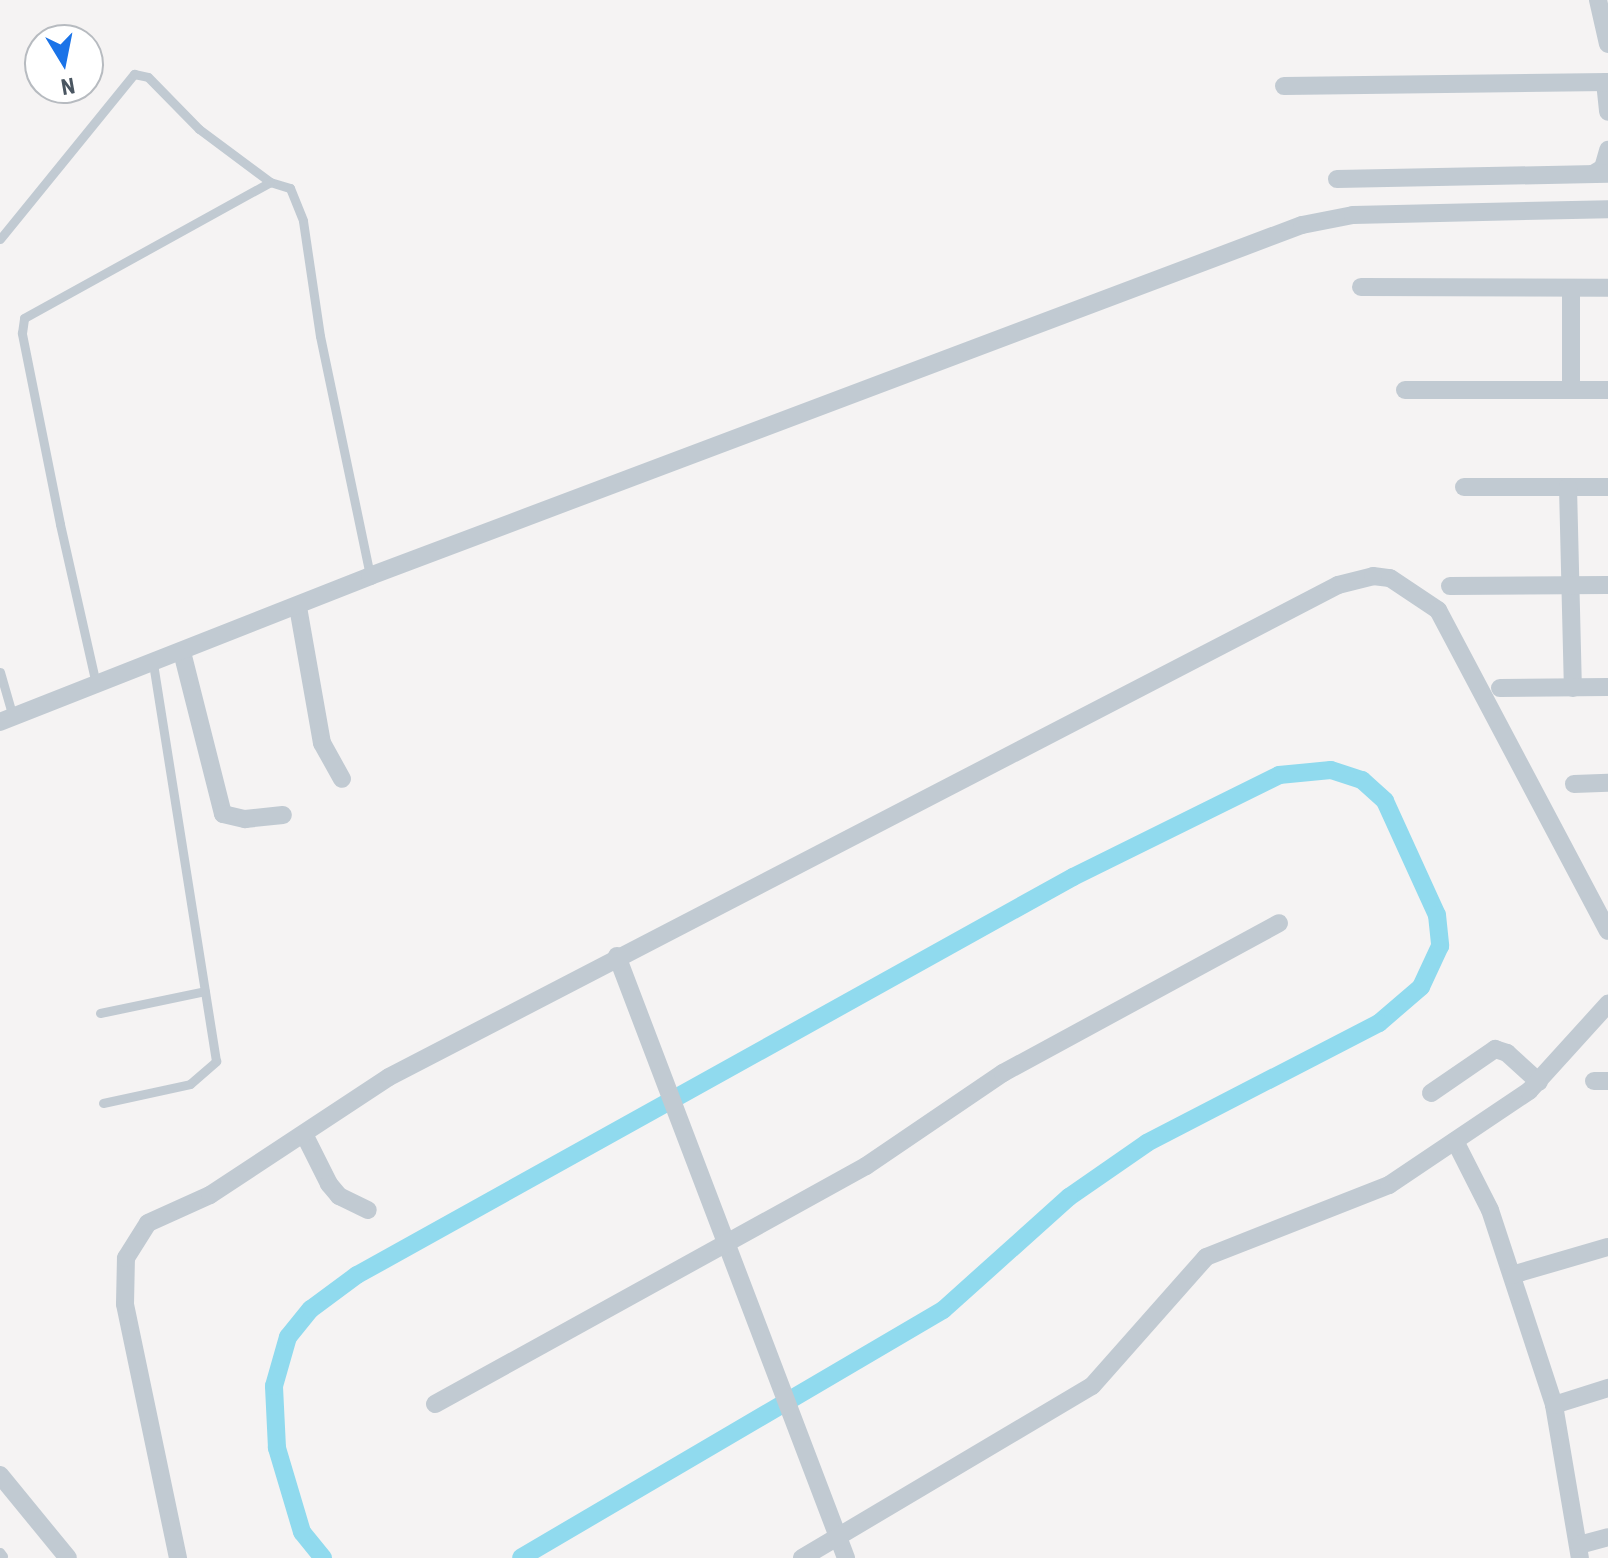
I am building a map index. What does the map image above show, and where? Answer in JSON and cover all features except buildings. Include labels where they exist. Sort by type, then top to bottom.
[{"type":"street","points":[[1598,0],[1608,44]]},
{"type":"street","points":[[1284,86],[1606,82],[1608,112]]},
{"type":"street","points":[[1337,179],[1600,174],[1608,150]]},
{"type":"street","points":[[6,720],[370,576],[1302,225],[1353,215],[1608,209]]},
{"type":"street","points":[[1361,287],[1608,288]]},
{"type":"street","points":[[1571,288],[1571,390]]},
{"type":"street","points":[[1405,390],[1608,390]]},
{"type":"street","points":[[1464,487],[1608,487]]},
{"type":"street","points":[[1568,487],[1573,688]]},
{"type":"street","points":[[178,1558],[125,1304],[126,1258],[148,1223],[162,1213],[210,1195],[389,1077],[617,956],[1030,749],[1338,585],[1373,576],[1407,585],[1438,610],[1608,931]]},
{"type":"street","points":[[1450,586],[1608,585]]},
{"type":"street","points":[[298,607],[322,743],[342,779]]},
{"type":"street","points":[[182,652],[223,814],[245,819],[283,815]]},
{"type":"street","points":[[1500,688],[1608,687]]},
{"type":"street","points":[[1574,784],[1608,783]]},
{"type":"street","points":[[435,1404],[866,1166],[1003,1073],[1279,923]]},
{"type":"street","points":[[617,956],[683,1119],[846,1558]]},
{"type":"street","points":[[802,1558],[1092,1386],[1206,1257],[1389,1185],[1455,1141],[1539,1082],[1608,1004]]},
{"type":"street","points":[[1431,1093],[1495,1049],[1507,1053],[1539,1082]]},
{"type":"street","points":[[304,1134],[339,1196],[368,1210]]},
{"type":"street","points":[[1455,1141],[1490,1210],[1554,1405],[1580,1552],[1608,1537]]},
{"type":"street","points":[[1512,1275],[1608,1247]]},
{"type":"street","points":[[1554,1405],[1608,1388]]},
{"type":"street","points":[[0,1475],[68,1558]]},
{"type":"lane","points":[[0,239],[134,74],[148,77],[199,129],[270,182],[285,184],[298,196],[370,576]]},
{"type":"lane","points":[[96,684],[45,451],[22,333],[24,318],[270,182]]},
{"type":"lane","points":[[103,1103],[190,1084],[216,1061],[153,662]]},
{"type":"lane","points":[[0,672],[6,720]]},
{"type":"lane","points":[[100,1013],[205,991]]},
{"type":"waterway","points":[[323,1558],[302,1532],[277,1448],[274,1386],[288,1337],[311,1309],[357,1275],[1073,877],[1279,775],[1331,770],[1362,780],[1385,801],[1437,915],[1440,946],[1421,987],[1379,1023],[1147,1143],[1069,1197],[943,1310],[521,1558]]}]
